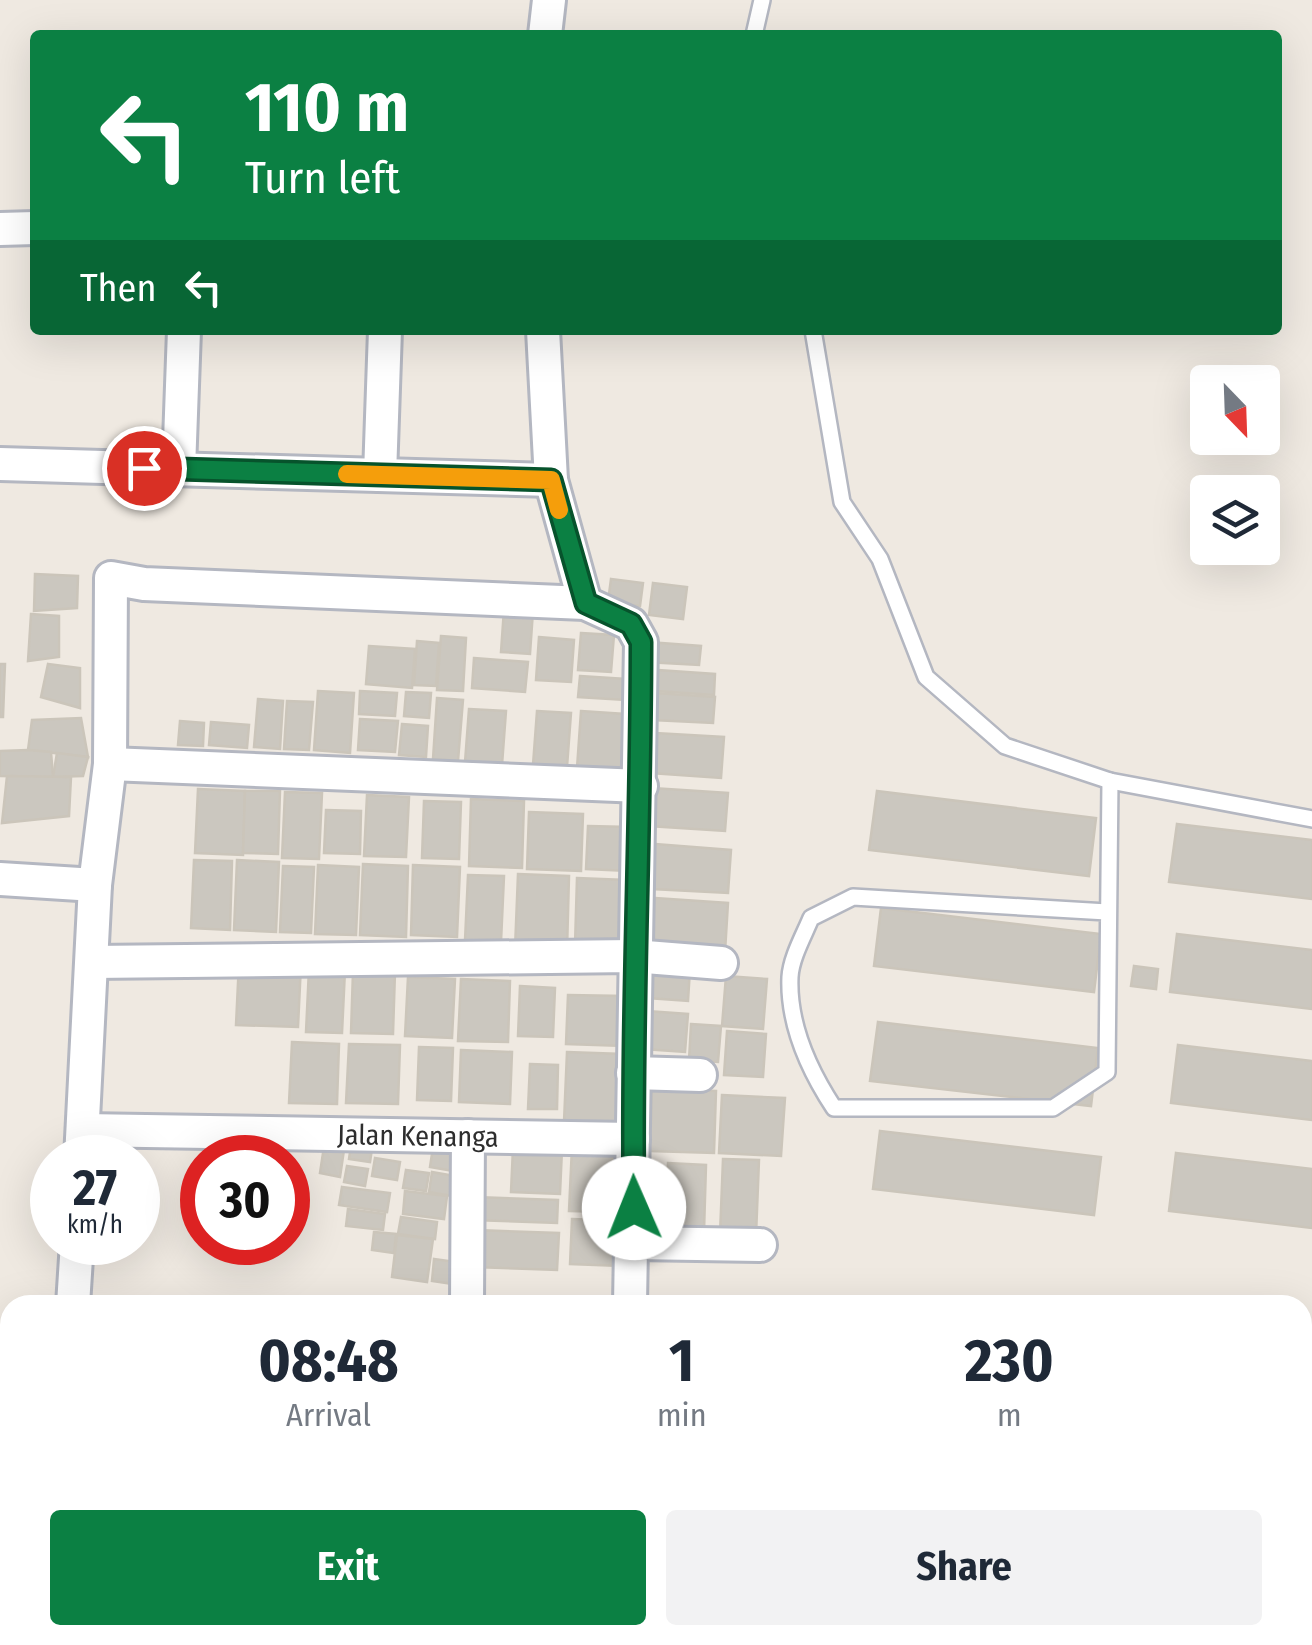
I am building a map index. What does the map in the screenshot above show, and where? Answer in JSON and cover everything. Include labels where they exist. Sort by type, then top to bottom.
[{"type":"street","points":[[546,30],[549,0]]},
{"type":"street","points":[[0,228],[30,228]]},
{"type":"street","points":[[179,469],[184,335]]},
{"type":"street","points":[[380,475],[385,335]]},
{"type":"street","points":[[543,335],[551,480],[586,603]]},
{"type":"street","points":[[0,464],[551,480]]},
{"type":"street","points":[[82,1135],[96,885],[110,764],[110,580],[114,576],[144,584],[586,603],[631,624],[641,642],[641,786],[633,956],[631,1295]]},
{"type":"street","points":[[110,764],[641,786]]},
{"type":"street","points":[[0,879],[96,885]]},
{"type":"street","points":[[92,962],[633,956],[721,962]]},
{"type":"street","points":[[633,1073],[700,1076]]},
{"type":"street","points":[[468,1136],[468,1295]]},
{"type":"street","name":"Jalan Kenanga","points":[[160,1142],[468,1136],[633,1139]]},
{"type":"street","points":[[634,1243],[760,1245]]},
{"type":"street","points":[[73,1295],[75,1265]]},
{"type":"lane","points":[[755,30],[762,0]]},
{"type":"lane","points":[[815,335],[842,502],[880,559],[926,677],[1005,746],[1110,781],[1312,819]]},
{"type":"lane","points":[[1107,912],[854,897],[811,918],[790,974],[800,1043],[816,1081],[834,1108],[1053,1108],[1085,1090],[1106,1072],[1110,781]]},
{"type":"building","points":[[35,574],[78,576],[77,608],[34,611]]},
{"type":"building","points":[[611,579],[643,583],[640,606],[608,602]]},
{"type":"building","points":[[653,583],[687,587],[683,619],[649,615]]},
{"type":"building","points":[[504,609],[533,611],[530,654],[501,652]]},
{"type":"building","points":[[31,614],[59,616],[59,657],[28,661]]},
{"type":"building","points":[[581,633],[614,635],[611,672],[578,670]]},
{"type":"building","points":[[441,636],[466,638],[463,691],[437,690]]},
{"type":"building","points":[[539,637],[574,640],[571,682],[536,680]]},
{"type":"building","points":[[417,641],[439,643],[436,686],[414,685]]},
{"type":"building","points":[[648,642],[701,646],[699,665],[646,662]]},
{"type":"building","points":[[369,646],[415,649],[412,688],[366,684]]},
{"type":"building","points":[[474,658],[528,662],[525,692],[472,688]]},
{"type":"building","points":[[0,664],[5,664],[3,717],[0,717]]},
{"type":"building","points":[[48,664],[80,668],[80,708],[41,697]]},
{"type":"building","points":[[658,670],[715,674],[714,695],[656,691]]},
{"type":"building","points":[[580,676],[626,679],[625,700],[578,697]]},
{"type":"building","points":[[318,691],[354,693],[350,753],[314,750]]},
{"type":"building","points":[[360,691],[397,693],[395,716],[359,714]]},
{"type":"building","points":[[406,692],[431,693],[429,718],[404,716]]},
{"type":"building","points":[[655,693],[715,697],[713,723],[653,720]]},
{"type":"building","points":[[437,698],[463,700],[458,761],[433,759]]},
{"type":"building","points":[[258,699],[283,701],[280,749],[254,747]]},
{"type":"building","points":[[287,701],[313,702],[309,750],[284,749]]},
{"type":"building","points":[[469,709],[506,711],[502,765],[465,762]]},
{"type":"building","points":[[537,711],[571,713],[567,767],[533,765]]},
{"type":"building","points":[[581,711],[625,714],[622,771],[577,768]]},
{"type":"building","points":[[81,718],[88,757],[28,750],[32,720]]},
{"type":"building","points":[[360,719],[398,721],[395,752],[358,750]]},
{"type":"building","points":[[180,721],[204,723],[203,746],[178,745]]},
{"type":"building","points":[[211,722],[249,725],[247,748],[209,745]]},
{"type":"building","points":[[402,724],[428,726],[426,757],[399,755]]},
{"type":"building","points":[[655,733],[724,737],[721,778],[651,773]]},
{"type":"building","points":[[0,751],[51,752],[53,777],[0,776]]},
{"type":"building","points":[[57,753],[88,757],[83,776],[53,777]]},
{"type":"building","points":[[7,776],[71,777],[69,816],[2,823]]},
{"type":"building","points":[[652,788],[728,793],[725,831],[649,826]]},
{"type":"building","points":[[198,789],[245,791],[243,855],[195,853]]},
{"type":"building","points":[[245,791],[280,791],[278,854],[243,853]]},
{"type":"building","points":[[877,791],[1096,818],[1089,876],[869,850]]},
{"type":"building","points":[[285,792],[322,793],[319,859],[282,858]]},
{"type":"building","points":[[367,795],[409,797],[406,857],[364,856]]},
{"type":"building","points":[[471,799],[524,801],[522,868],[469,866]]},
{"type":"building","points":[[424,801],[461,802],[459,859],[422,858]]},
{"type":"building","points":[[326,810],[361,811],[360,854],[324,853]]},
{"type":"building","points":[[529,812],[583,814],[581,871],[527,869]]},
{"type":"building","points":[[1177,824],[1312,840],[1312,899],[1169,882]]},
{"type":"building","points":[[588,826],[630,827],[628,871],[586,869]]},
{"type":"building","points":[[655,844],[731,850],[728,893],[652,889]]},
{"type":"building","points":[[194,860],[232,861],[230,930],[191,928]]},
{"type":"building","points":[[237,860],[279,862],[276,932],[234,930]]},
{"type":"building","points":[[363,864],[408,866],[406,937],[360,935]]},
{"type":"building","points":[[318,865],[359,867],[356,935],[315,934]]},
{"type":"building","points":[[413,865],[460,867],[457,937],[411,935]]},
{"type":"building","points":[[283,866],[314,867],[311,933],[280,932]]},
{"type":"building","points":[[518,874],[569,876],[567,951],[515,949]]},
{"type":"building","points":[[468,875],[504,876],[501,942],[465,941]]},
{"type":"building","points":[[577,878],[626,880],[624,947],[575,945]]},
{"type":"building","points":[[655,898],[728,903],[725,952],[651,947]]},
{"type":"building","points":[[881,908],[1101,934],[1094,992],[874,966]]},
{"type":"building","points":[[1177,934],[1312,950],[1312,1009],[1170,992]]},
{"type":"building","points":[[239,962],[301,964],[298,1027],[236,1025]]},
{"type":"building","points":[[650,966],[690,969],[688,1001],[648,998]]},
{"type":"building","points":[[1134,966],[1158,969],[1156,989],[1131,986]]},
{"type":"building","points":[[309,969],[345,970],[342,1033],[306,1032]]},
{"type":"building","points":[[353,971],[395,972],[393,1034],[351,1033]]},
{"type":"building","points":[[726,976],[767,979],[763,1029],[722,1026]]},
{"type":"building","points":[[408,977],[455,979],[452,1038],[405,1036]]},
{"type":"building","points":[[461,979],[510,981],[508,1042],[458,1041]]},
{"type":"building","points":[[520,986],[555,988],[553,1037],[518,1036]]},
{"type":"building","points":[[568,995],[626,996],[624,1046],[566,1044]]},
{"type":"building","points":[[647,1011],[688,1014],[685,1052],[644,1049]]},
{"type":"building","points":[[878,1022],[1098,1048],[1091,1106],[870,1081]]},
{"type":"building","points":[[691,1024],[721,1026],[718,1062],[689,1060]]},
{"type":"building","points":[[727,1031],[766,1034],[763,1077],[724,1075]]},
{"type":"building","points":[[292,1042],[339,1044],[337,1104],[289,1103]]},
{"type":"building","points":[[349,1044],[400,1045],[398,1104],[346,1103]]},
{"type":"building","points":[[1178,1045],[1312,1061],[1312,1120],[1171,1103]]},
{"type":"building","points":[[419,1047],[453,1048],[451,1101],[417,1100]]},
{"type":"building","points":[[461,1050],[512,1052],[510,1104],[459,1102]]},
{"type":"building","points":[[567,1052],[623,1054],[621,1124],[564,1122]]},
{"type":"building","points":[[530,1064],[558,1065],[557,1109],[528,1109]]},
{"type":"building","points":[[652,1089],[716,1091],[714,1153],[650,1151]]},
{"type":"building","points":[[722,1095],[785,1098],[781,1156],[719,1153]]},
{"type":"building","points":[[880,1131],[1101,1157],[1094,1215],[873,1189]]},
{"type":"building","points":[[352,1139],[373,1142],[370,1162],[349,1159]]},
{"type":"building","points":[[325,1140],[345,1143],[340,1177],[320,1173]]},
{"type":"building","points":[[434,1141],[463,1145],[459,1172],[430,1167]]},
{"type":"building","points":[[572,1147],[613,1149],[611,1212],[569,1211]]},
{"type":"building","points":[[513,1148],[562,1149],[560,1194],[511,1192]]},
{"type":"building","points":[[1176,1153],[1312,1169],[1312,1228],[1169,1211]]},
{"type":"building","points":[[375,1158],[400,1162],[397,1180],[372,1176]]},
{"type":"building","points":[[723,1159],[759,1160],[756,1236],[720,1235]]},
{"type":"building","points":[[668,1163],[706,1165],[704,1232],[665,1231]]},
{"type":"building","points":[[347,1166],[368,1169],[365,1186],[344,1182]]},
{"type":"building","points":[[406,1170],[429,1173],[426,1191],[403,1188]]},
{"type":"building","points":[[432,1172],[455,1176],[452,1196],[429,1192]]},
{"type":"building","points":[[342,1187],[390,1193],[387,1212],[339,1205]]},
{"type":"building","points":[[405,1191],[447,1196],[444,1219],[403,1214]]},
{"type":"building","points":[[475,1197],[558,1200],[557,1223],[473,1220]]},
{"type":"building","points":[[348,1209],[385,1214],[383,1230],[346,1226]]},
{"type":"building","points":[[401,1217],[437,1222],[435,1239],[398,1234]]},
{"type":"building","points":[[572,1219],[622,1221],[620,1266],[570,1264]]},
{"type":"building","points":[[476,1230],[559,1233],[557,1270],[475,1267]]},
{"type":"building","points":[[374,1232],[396,1234],[394,1253],[372,1250]]},
{"type":"building","points":[[397,1235],[433,1239],[427,1282],[392,1277]]},
{"type":"building","points":[[434,1259],[456,1262],[453,1284],[432,1281]]},
{"type":"slow traffic","points":[[347,474],[551,480],[559,510]]},
{"type":"route","points":[[144,468],[551,480],[586,603],[631,624],[641,642],[641,786],[633,956],[634,1208]]}]
